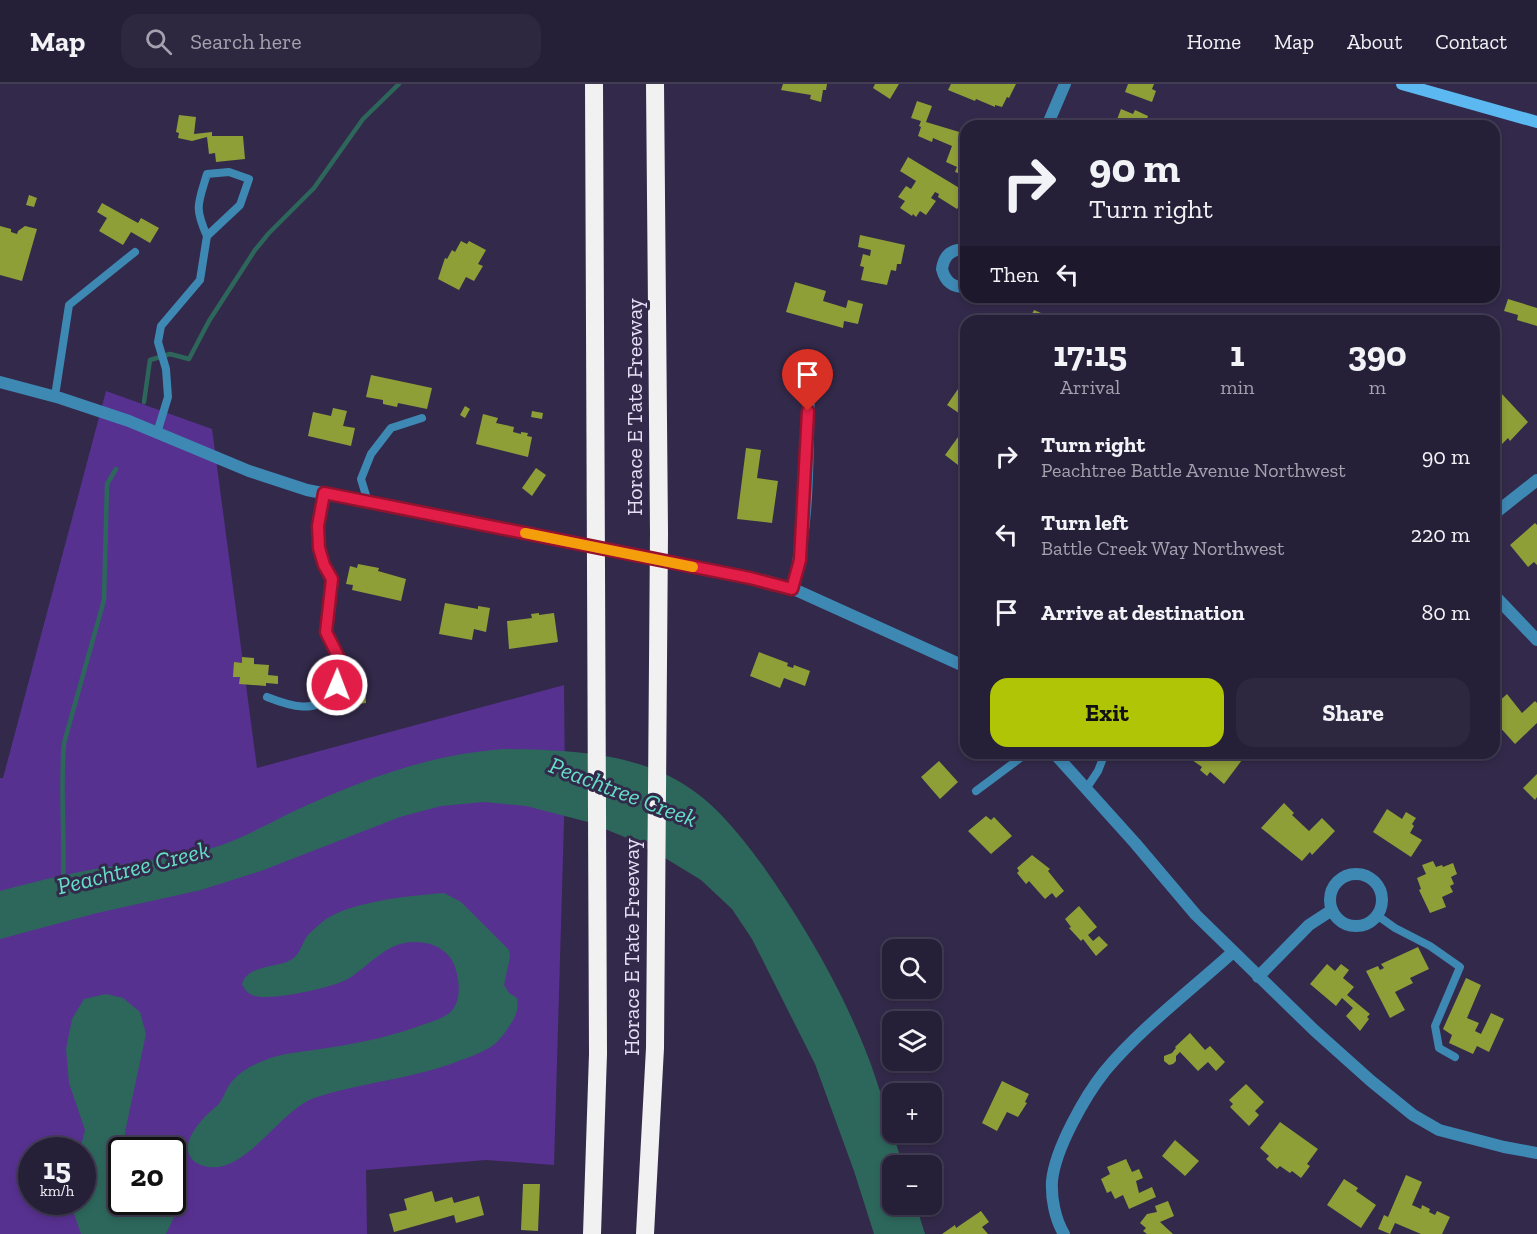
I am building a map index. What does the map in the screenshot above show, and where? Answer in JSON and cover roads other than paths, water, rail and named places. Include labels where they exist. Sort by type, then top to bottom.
[{"type":"highway","name":"Horace E Tate Freeway","points":[[592,1234],[598,1054],[594,84]]},
{"type":"highway","name":"Horace E Tate Freeway","points":[[645,1234],[655,1048],[659,521],[655,84]]},
{"type":"street","points":[[1050,120],[1065,84]]},
{"type":"street","points":[[1402,84],[1537,122]]},
{"type":"street","points":[[960,250],[947,255],[942,269],[948,282],[954,286],[960,286]]},
{"type":"street","points":[[0,382],[55,396],[129,421],[249,471],[324,493],[792,589],[960,664]]},
{"type":"street","points":[[792,589],[800,560],[806,481],[809,387]]},
{"type":"street","points":[[1500,509],[1537,480]]},
{"type":"street","points":[[1500,601],[1537,640]]},
{"type":"street","points":[[1059,759],[1196,915],[1314,1030],[1413,1115],[1439,1130],[1537,1153]]},
{"type":"street","points":[[1359,874],[1375,882],[1382,898],[1382,907],[1378,916],[1365,925],[1349,926],[1336,917],[1330,901],[1335,884],[1342,878],[1359,874]]},
{"type":"street","points":[[1258,977],[1309,925],[1332,910]]},
{"type":"street","points":[[1064,1234],[1052,1201],[1052,1179],[1061,1148],[1085,1100],[1104,1072],[1126,1047],[1233,952]]},
{"type":"lane","points":[[157,433],[168,397],[165,365],[158,342],[161,326],[200,280],[207,236],[198,214],[199,199],[207,174],[230,172],[249,179],[240,205],[207,236]]},
{"type":"lane","points":[[55,396],[69,305],[135,252]]},
{"type":"lane","points":[[368,502],[361,479],[372,454],[391,428],[422,418]]},
{"type":"lane","points":[[267,697],[284,704],[303,707],[318,705],[328,699],[337,685],[340,660],[326,632],[332,579],[324,565],[319,548],[318,526],[324,493]]},
{"type":"lane","points":[[976,791],[1019,759]]},
{"type":"lane","points":[[1086,789],[1103,759]]},
{"type":"lane","points":[[1378,916],[1395,928],[1430,946],[1460,967],[1435,1026],[1439,1048],[1455,1058]]},
{"type":"water","name":"Peachtree Creek","points":[[504,749],[546,750],[629,761],[684,784],[721,815],[763,866],[792,910],[819,954],[855,1025],[882,1098],[882,1143],[896,1143],[900,1155],[882,1155],[882,1215],[919,1215],[925,1234],[874,1234],[815,1064],[752,939],[732,909],[701,880],[665,858],[627,838],[588,822],[526,806],[484,802],[441,806],[400,817],[261,871],[201,890],[97,913],[0,939],[0,891],[75,873],[209,849],[239,838],[341,791],[393,771],[475,752]]},
{"type":"water","points":[[444,893],[461,902],[509,950],[510,957],[504,985],[509,993],[517,998],[517,1009],[512,1022],[499,1040],[480,1052],[443,1066],[314,1098],[300,1105],[245,1154],[231,1163],[216,1167],[201,1165],[193,1160],[189,1154],[188,1145],[193,1132],[219,1104],[233,1080],[245,1070],[278,1056],[365,1041],[433,1021],[452,1010],[459,992],[454,963],[449,956],[434,945],[419,942],[394,947],[346,980],[299,993],[271,997],[252,995],[242,984],[245,978],[256,970],[293,959],[307,936],[315,928],[346,909],[380,901]]},
{"type":"water","points":[[106,994],[123,998],[140,1012],[146,1034],[125,1137],[108,1137],[108,1215],[172,1215],[174,1217],[166,1234],[81,1234],[74,1215],[96,1215],[96,1137],[83,1137],[85,1130],[69,1083],[66,1049],[72,1019],[84,999]]},
{"type":"waterway","points":[[144,402],[150,360],[170,354],[189,359],[209,321],[255,250],[314,188],[363,119],[399,84]]},
{"type":"waterway","name":"Peachtree Creek","points":[[63,881],[64,743],[104,600],[107,484],[116,469]]}]
